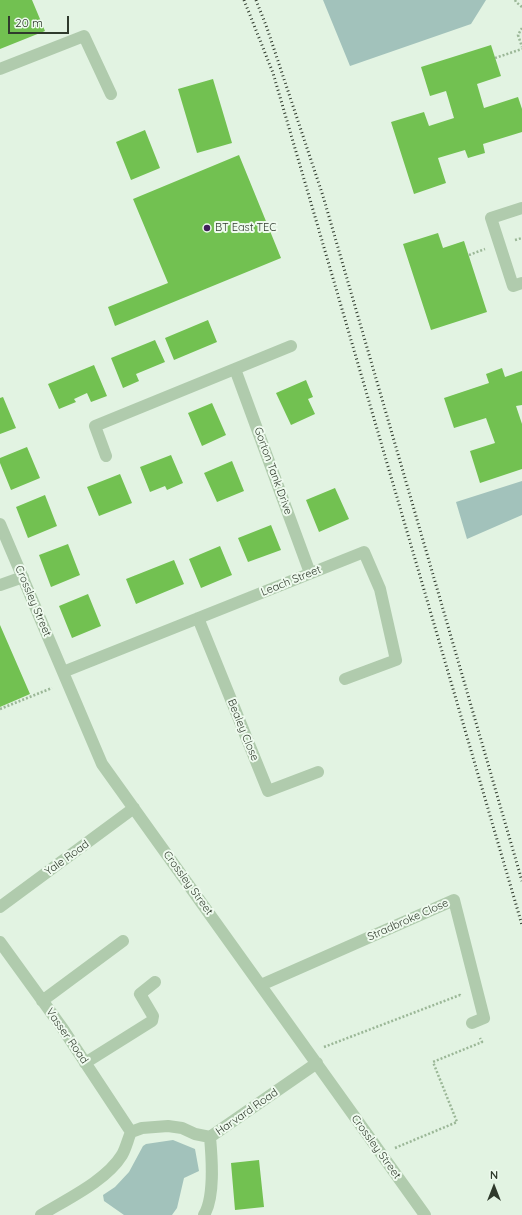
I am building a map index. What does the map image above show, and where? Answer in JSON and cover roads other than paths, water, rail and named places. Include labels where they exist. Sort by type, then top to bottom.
[{"type":"street","points":[[0,69],[84,36],[111,94]]},
{"type":"street","points":[[522,208],[491,218],[513,286],[522,283]]},
{"type":"street","points":[[106,456],[95,426],[291,346]]},
{"type":"street","name":"Gorton Tank Drive","points":[[235,369],[310,573]]},
{"type":"street","name":"Crossley Street","points":[[0,524],[102,764],[425,1215]]},
{"type":"street","name":"Leach Street","points":[[65,677],[198,618],[364,552],[380,589],[396,660],[345,679]]},
{"type":"street","points":[[0,585],[23,577]]},
{"type":"street","name":"Bealey Close","points":[[198,618],[268,791],[318,772]]},
{"type":"street","name":"Yale Road","points":[[0,907],[134,808]]},
{"type":"street","name":"Stradbroke Close","points":[[261,985],[454,900],[484,1018],[472,1023]]},
{"type":"street","points":[[42,1001],[123,941]]},
{"type":"street","name":"Vasser Road","points":[[0,942],[85,1063],[131,1132]]},
{"type":"street","points":[[85,1063],[152,1021],[153,1016],[140,994],[156,982]]},
{"type":"street","name":"Harvard Road","points":[[131,1132],[142,1128],[168,1126],[182,1128],[195,1134],[210,1138],[317,1064]]},
{"type":"street","points":[[41,1215],[100,1179],[111,1169],[122,1155],[131,1132]]},
{"type":"street","points":[[204,1215],[208,1209],[213,1169],[210,1138]]},
{"type":"railway","points":[[244,0],[273,73],[522,925]]},
{"type":"railway","points":[[256,0],[267,28],[323,196],[522,881]]},
{"type":"place","name":"BT East TEC","points":[[207,228]]}]
